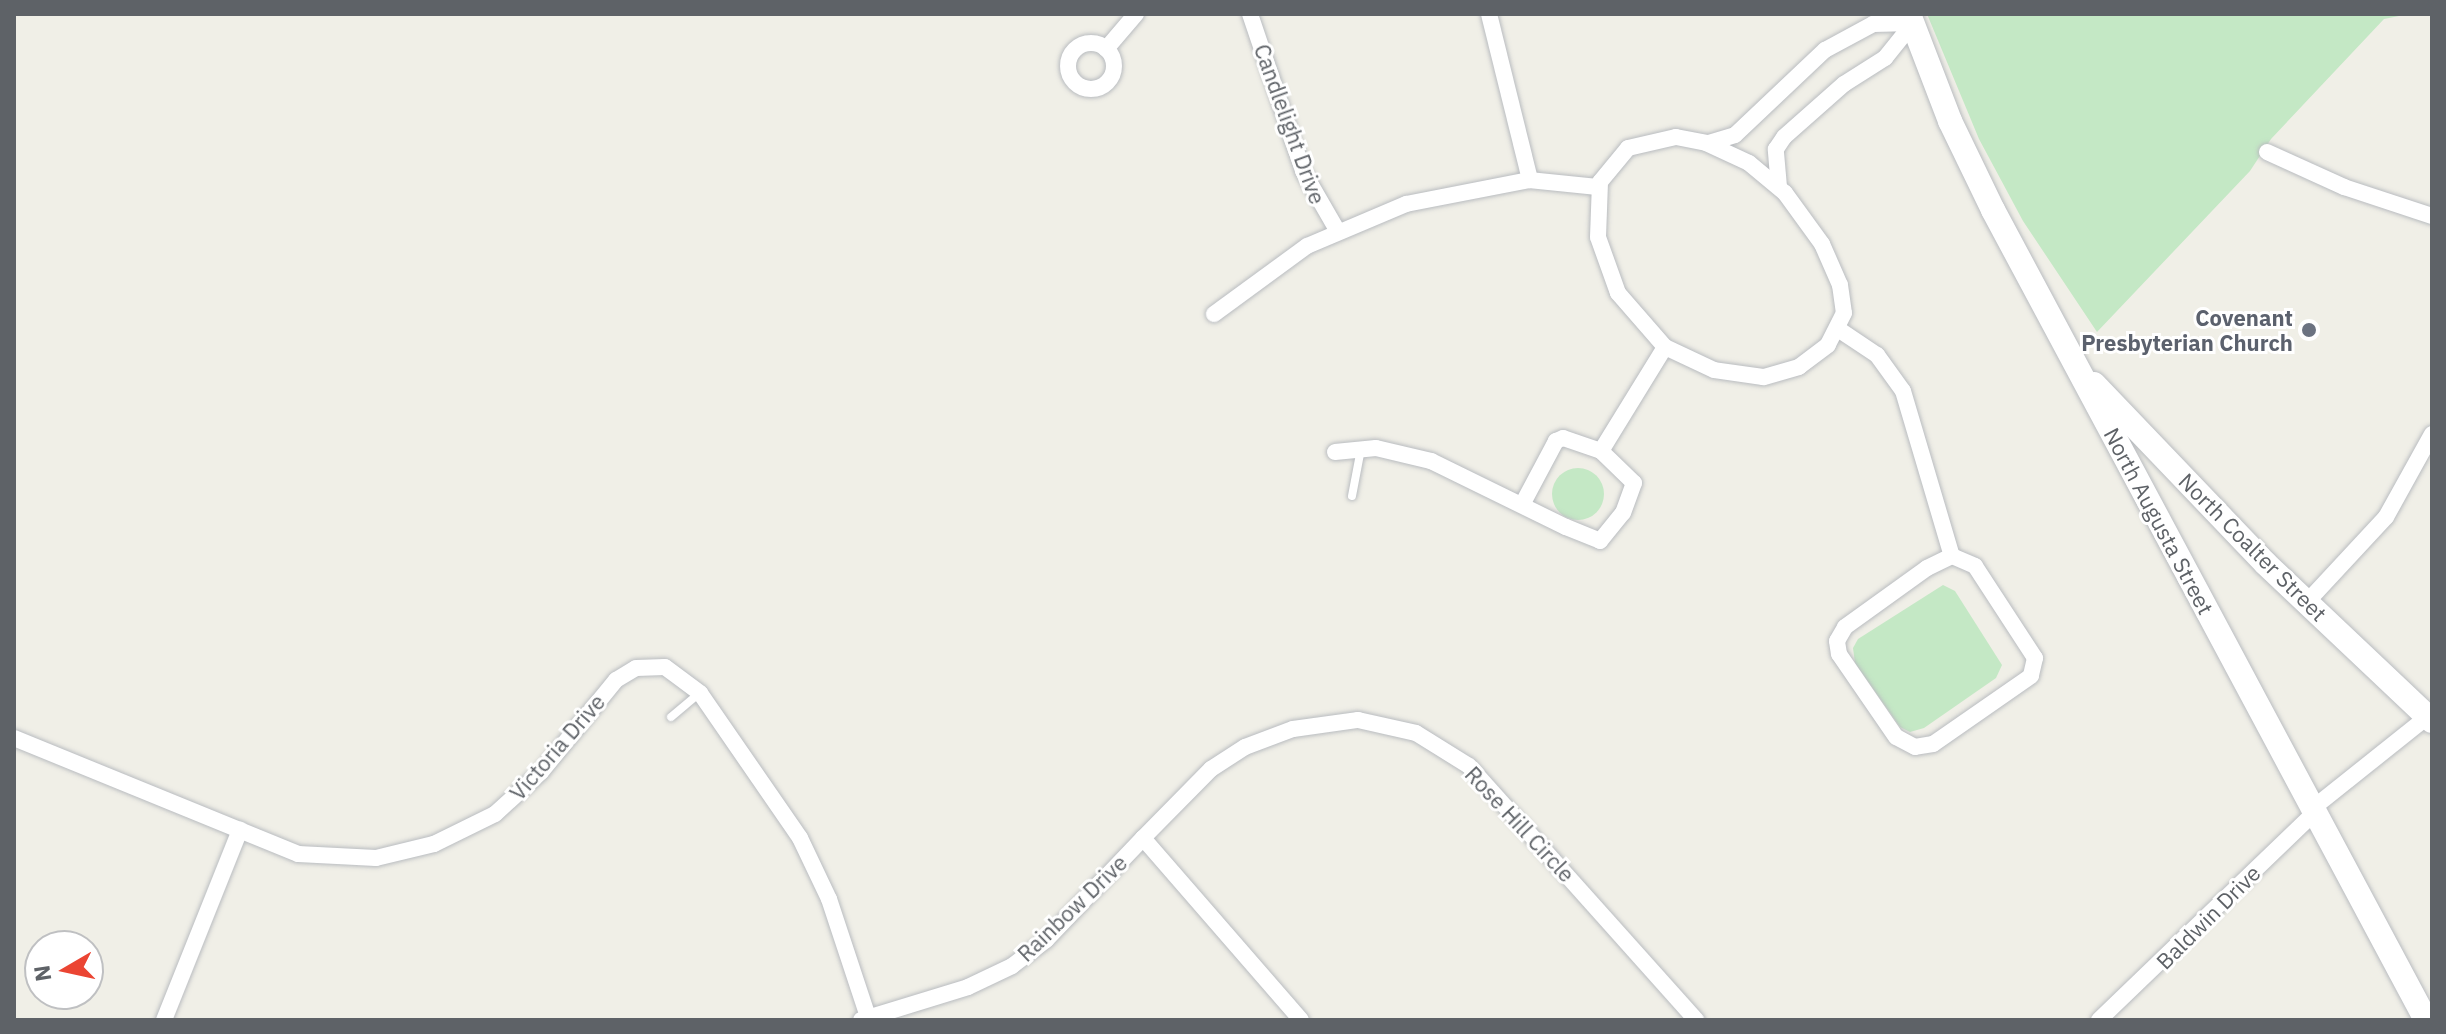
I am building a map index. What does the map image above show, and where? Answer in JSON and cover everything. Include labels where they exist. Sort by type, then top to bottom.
[{"type":"main road","name":"North Augusta Street","points":[[1911,19],[1963,148],[2426,1020]]},
{"type":"main road","name":"North Coalter Street","points":[[2078,368],[2307,602],[2430,717]]},
{"type":"street","points":[[1106,49],[1136,14]]},
{"type":"street","name":"Candlelight Drive","points":[[1250,14],[1303,171],[1337,230]]},
{"type":"street","points":[[1489,14],[1530,180]]},
{"type":"street","points":[[1706,143],[1735,135],[1825,50],[1873,24],[1911,19]]},
{"type":"street","points":[[1779,187],[1776,149],[1784,137],[1844,84],[1885,58],[1911,19]]},
{"type":"street","points":[[1676,137],[1706,143],[1749,163],[1779,187],[1815,233],[1835,273],[1845,308],[1838,329],[1813,359],[1788,372],[1763,377],[1722,373],[1665,347],[1632,314],[1610,276],[1598,237],[1598,187],[1617,156],[1639,143],[1676,137]]},
{"type":"street","points":[[2267,152],[2344,187],[2432,216]]},
{"type":"street","points":[[1214,314],[1294,255],[1337,230],[1424,198],[1530,180],[1598,187]]},
{"type":"street","points":[[1838,329],[1877,355],[1903,391],[1952,556],[1975,566],[2035,658],[2031,676],[1933,744],[1915,747],[1896,737],[1839,654],[1837,641],[1845,627],[1927,568],[1952,556]]},
{"type":"street","points":[[1601,451],[1665,347]]},
{"type":"street","points":[[2307,602],[2398,500],[2432,434]]},
{"type":"street","points":[[1335,452],[1362,449],[1394,451],[1431,461],[1522,505],[1605,540],[1635,489],[1632,478],[1601,451],[1575,439],[1556,441],[1522,505]]},
{"type":"street","name":"Victoria Drive","points":[[14,738],[298,854],[330,859],[415,850],[480,824],[515,799],[625,673],[648,665],[665,667],[700,693],[810,856],[866,1019]]},
{"type":"street","name":"Baldwin Drive","points":[[2099,1020],[2314,810],[2430,717]]},
{"type":"street","name":"Rose Hill Circle","points":[[1143,838],[1211,769],[1266,737],[1342,720],[1405,729],[1441,746],[1477,774],[1696,1020]]},
{"type":"street","points":[[164,1020],[240,830]]},
{"type":"street","points":[[1143,838],[1301,1020]]},
{"type":"street","name":"Rainbow Drive","points":[[866,1019],[968,987],[1012,966],[1046,940],[1143,838]]},
{"type":"lane","points":[[1352,496],[1362,449]]},
{"type":"lane","points":[[671,717],[700,693]]},
{"type":"green space","points":[[1927,14],[2409,14],[2384,19],[2271,139],[2250,171],[2097,332],[2023,221],[1979,139]]},
{"type":"green space","points":[[1578,468],[1597,475],[1604,494],[1597,513],[1578,520],[1559,513],[1552,494],[1559,475]]},
{"type":"green space","points":[[1943,585],[1955,591],[2002,665],[1996,678],[1924,728],[1910,732],[1900,727],[1855,663],[1853,648],[1858,639]]},
{"type":"place","name":"Covenant Presbyterian Church","points":[[2309,330]]}]
